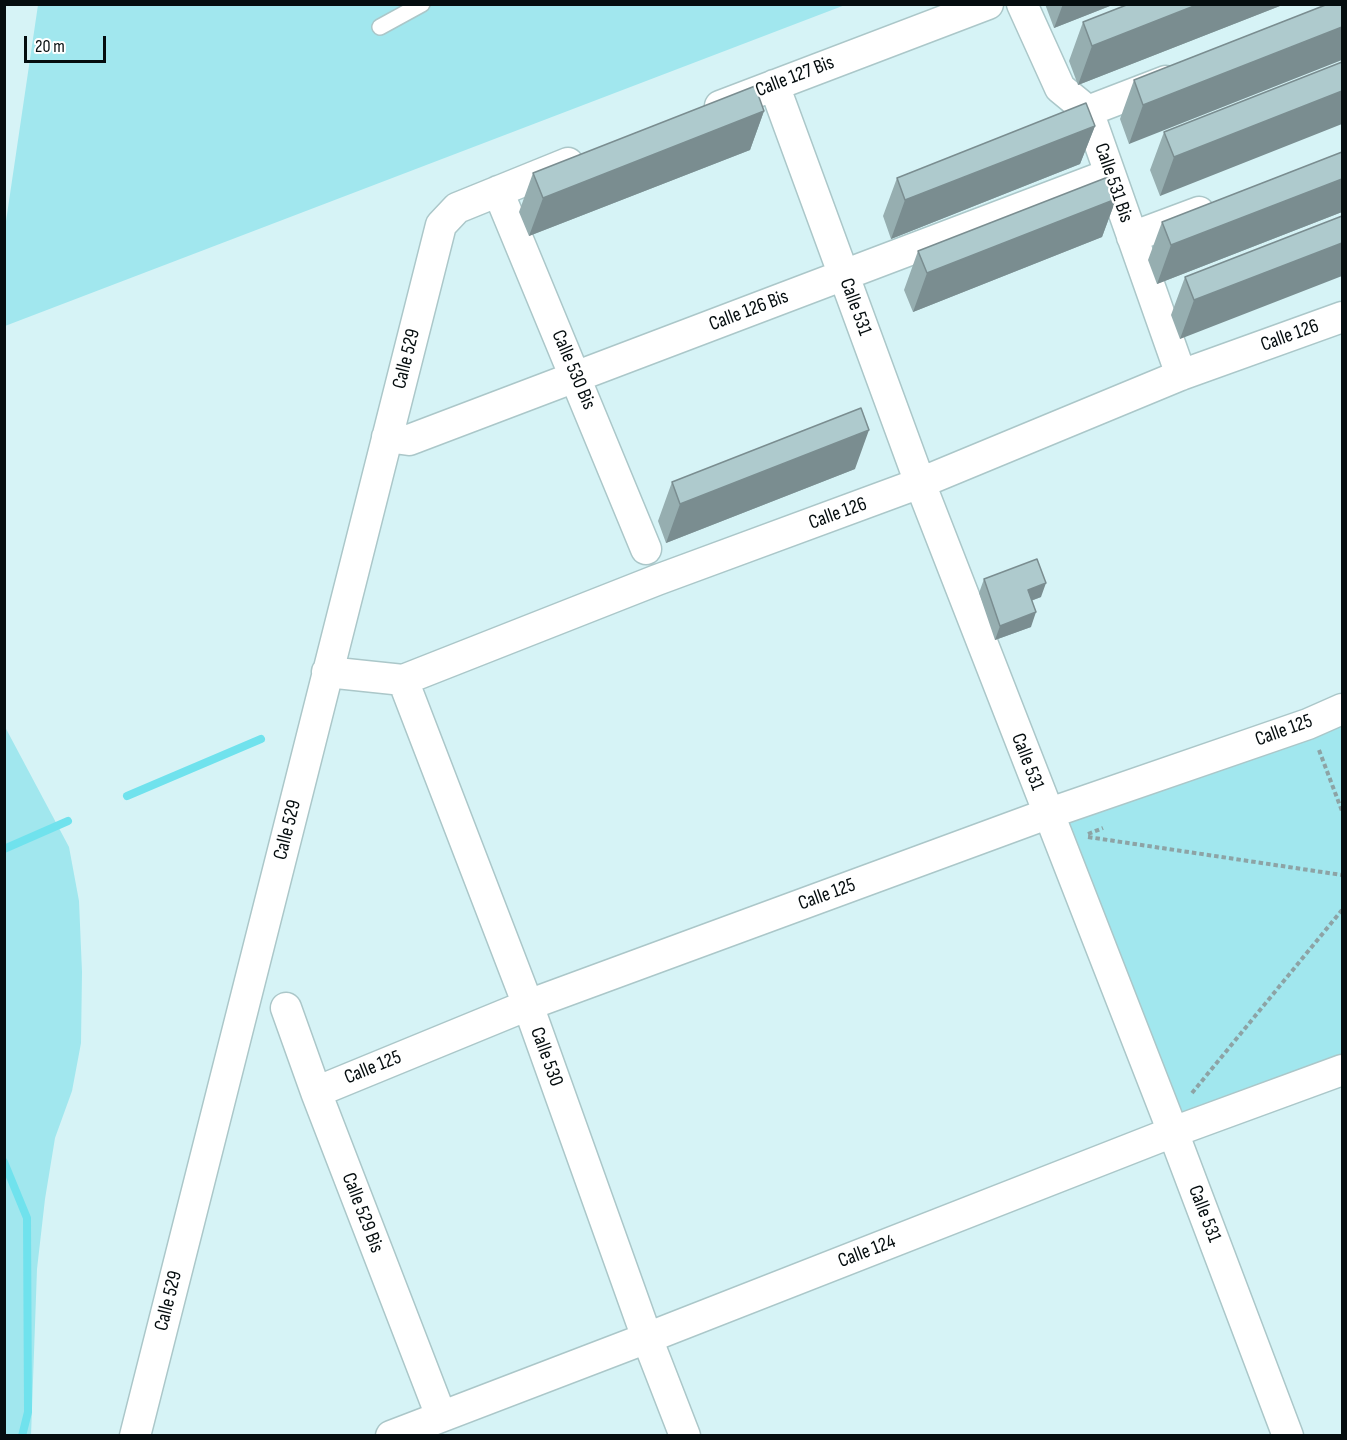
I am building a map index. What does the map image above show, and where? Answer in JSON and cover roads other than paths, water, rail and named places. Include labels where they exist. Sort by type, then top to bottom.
[{"type":"street","name":"Calle 127 Bis","points":[[697,114],[988,4]]},
{"type":"street","points":[[1022,4],[1059,88],[1088,111],[1187,73]]},
{"type":"street","name":"Calle 531","points":[[774,85],[920,483],[1173,1132],[1288,1436]]},
{"type":"street","name":"Calle 531 Bis","points":[[1088,111],[1181,375]]},
{"type":"street","points":[[498,190],[597,152]]},
{"type":"street","name":"Calle 126 Bis","points":[[387,437],[409,440],[1110,174]]},
{"type":"street","name":"Calle 529","points":[[135,1436],[441,225],[457,208],[498,190]]},
{"type":"street","name":"Calle 530 Bis","points":[[498,190],[646,549]]},
{"type":"street","points":[[1132,237],[1221,204]]},
{"type":"street","name":"Calle 126","points":[[327,672],[403,680],[657,580],[920,483],[1181,375],[1342,317]]},
{"type":"street","name":"Calle 530","points":[[403,680],[528,1005],[647,1338],[685,1436]]},
{"type":"street","name":"Calle 125","points":[[315,1092],[528,1005],[1047,813],[1308,724],[1342,709]]},
{"type":"street","name":"Calle 529 Bis","points":[[286,1008],[315,1092],[441,1416]]},
{"type":"street","name":"Calle 124","points":[[391,1436],[1173,1132],[1342,1070]]},
{"type":"lane","points":[[380,27],[422,4]]},
{"type":"waterway","points":[[127,796],[261,739]]},
{"type":"waterway","points":[[4,849],[68,821]]},
{"type":"waterway","points":[[4,1162],[27,1218],[28,1412],[22,1436]]}]
